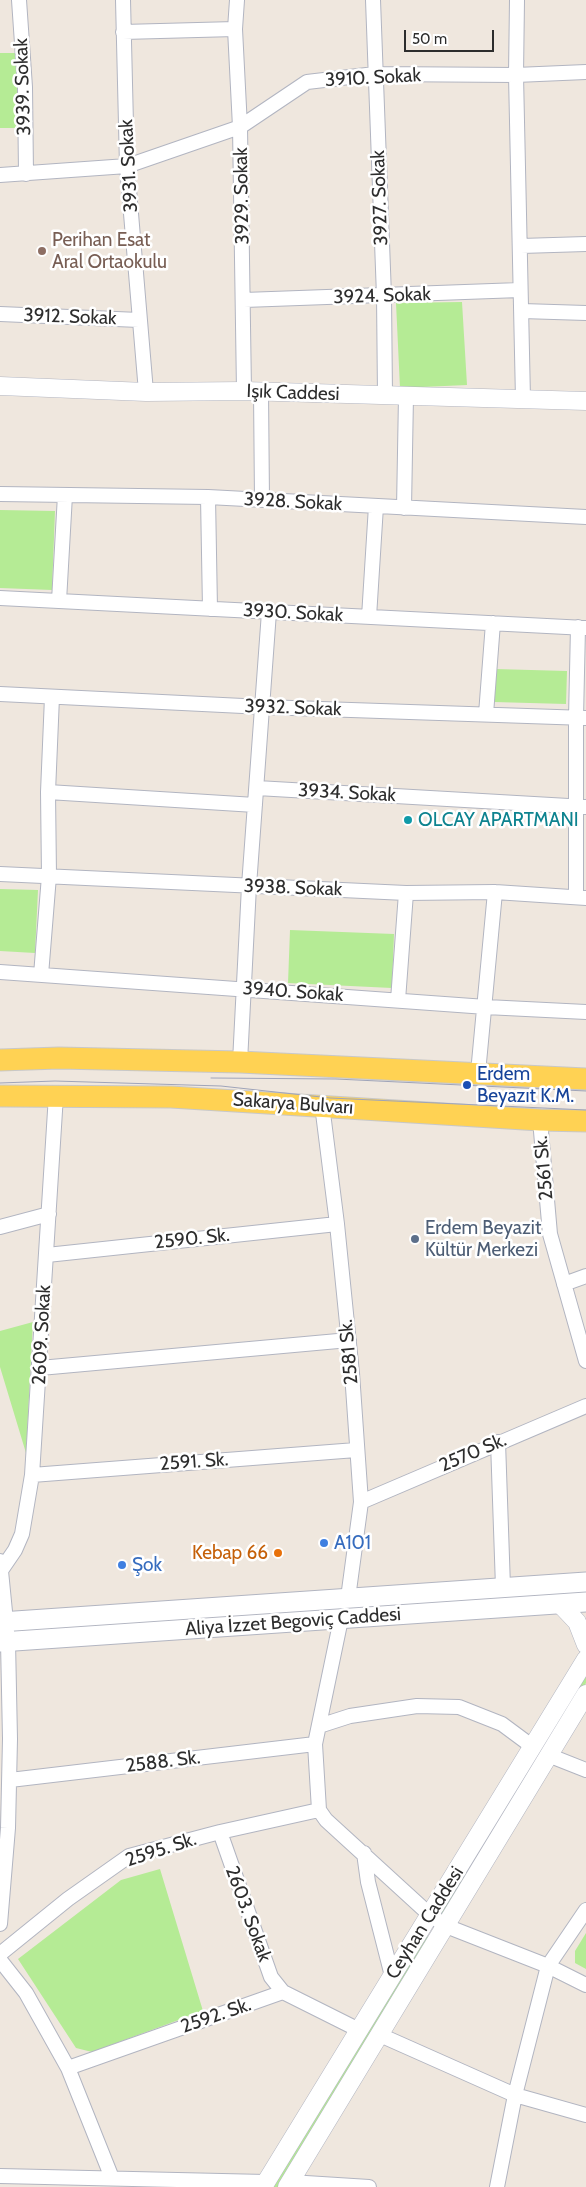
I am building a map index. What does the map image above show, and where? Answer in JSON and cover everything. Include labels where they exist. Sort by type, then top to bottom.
[{"type":"main road","name":"Sakarya Bulvarı","points":[[0,1060],[59,1058],[240,1062],[586,1079]]},
{"type":"main road","name":"Sakarya Bulvarı","points":[[0,1096],[171,1097],[540,1120],[586,1121]]},
{"type":"main road","name":"Aliya İzzet Begoviç Caddesi","points":[[4,1622],[586,1582]]},
{"type":"main road","name":"Aliya İzzet Begoviç Caddesi","points":[[4,1642],[586,1602]]},
{"type":"street","name":"3939. Sokak","points":[[19,0],[25,87],[26,174]]},
{"type":"street","name":"3931. Sokak","points":[[123,0],[127,166],[146,392]]},
{"type":"street","name":"3929. Sokak","points":[[237,0],[235,29],[240,127],[244,300],[262,500]]},
{"type":"street","name":"3927. Sokak","points":[[373,0],[384,296],[385,396]]},
{"type":"street","points":[[517,0],[516,75],[523,399]]},
{"type":"street","points":[[123,32],[235,29]]},
{"type":"street","name":"3910. Sokak","points":[[0,175],[127,166],[240,127],[307,82],[375,74],[516,75],[586,72]]},
{"type":"street","points":[[521,246],[586,244]]},
{"type":"street","name":"3924. Sokak","points":[[244,300],[520,290]]},
{"type":"street","points":[[522,311],[586,313]]},
{"type":"street","name":"3912. Sokak","points":[[0,314],[139,320]]},
{"type":"street","name":"Işık Caddesi","points":[[0,386],[146,392],[252,392],[586,401]]},
{"type":"street","points":[[404,508],[406,396]]},
{"type":"street","name":"3928. Sokak","points":[[0,494],[208,497],[586,518]]},
{"type":"street","points":[[59,601],[65,495]]},
{"type":"street","points":[[208,497],[210,609]]},
{"type":"street","points":[[369,616],[376,506]]},
{"type":"street","name":"3930. Sokak","points":[[0,598],[582,627]]},
{"type":"street","points":[[240,1062],[248,886],[269,612]]},
{"type":"street","points":[[486,714],[493,623]]},
{"type":"street","points":[[581,898],[582,627]]},
{"type":"street","name":"3932. Sokak","points":[[0,694],[263,707],[581,718]]},
{"type":"street","points":[[41,975],[50,876],[48,792],[52,696]]},
{"type":"street","name":"3934. Sokak","points":[[257,788],[580,806]]},
{"type":"street","points":[[48,792],[255,805]]},
{"type":"street","name":"3938. Sokak","points":[[0,874],[406,893],[495,892],[581,898]]},
{"type":"street","points":[[478,1073],[486,1007],[495,892]]},
{"type":"street","points":[[398,1000],[406,893]]},
{"type":"street","name":"3940. Sokak","points":[[0,972],[486,1007],[586,1012]]},
{"type":"street","name":"2609. Sokak","points":[[1,1563],[15,1550],[22,1534],[32,1475],[56,1095]]},
{"type":"street","name":"2581 Sk.","points":[[322,1105],[349,1340],[361,1502],[348,1598]]},
{"type":"street","name":"2561 Sk.","points":[[540,1120],[550,1234],[586,1361]]},
{"type":"street","points":[[0,1227],[49,1214]]},
{"type":"street","name":"2590. Sk.","points":[[47,1255],[337,1224]]},
{"type":"street","points":[[564,1284],[586,1276]]},
{"type":"street","points":[[40,1368],[349,1340]]},
{"type":"street","name":"2570 Sk.","points":[[361,1502],[586,1406]]},
{"type":"street","points":[[498,1442],[503,1587]]},
{"type":"street","name":"2591. Sk.","points":[[32,1475],[356,1450]]},
{"type":"street","points":[[0,1924],[4,1844],[10,1780],[5,1739],[4,1622],[1,1563]]},
{"type":"street","points":[[560,1604],[577,1622],[586,1645]]},
{"type":"street","points":[[341,1619],[315,1744],[320,1810],[326,1820],[430,1914],[446,1926],[548,1966],[586,1985]]},
{"type":"street","name":"Ceyhan Caddesi","points":[[289,2184],[446,1926],[541,1751],[586,1659]]},
{"type":"street","name":"Ceyhan Caddesi","points":[[264,2184],[430,1914],[541,1751],[586,1694]]},
{"type":"street","points":[[319,1726],[350,1716],[417,1706],[459,1707],[502,1724],[541,1751],[586,1770]]},
{"type":"street","name":"2588. Sk.","points":[[10,1780],[315,1744]]},
{"type":"street","name":"2595. Sk.","points":[[0,1954],[68,1899],[129,1856],[220,1832],[320,1810]]},
{"type":"street","name":"2603. Sokak","points":[[220,1832],[271,1977],[283,1992]]},
{"type":"street","points":[[364,1853],[368,1882],[392,1976]]},
{"type":"street","points":[[498,2187],[515,2095],[548,1966],[586,1910]]},
{"type":"street","points":[[0,1960],[26,1992],[68,2068],[112,2178]]},
{"type":"street","points":[[283,1992],[360,2030]]},
{"type":"street","name":"2592. Sk.","points":[[68,2068],[283,1992]]},
{"type":"street","points":[[380,2035],[515,2095],[586,2115]]},
{"type":"street","points":[[0,2176],[264,2184]]},
{"type":"street","points":[[289,2184],[369,2187]]},
{"type":"green space","points":[[0,53],[17,53],[20,128],[0,128]]},
{"type":"green space","points":[[462,302],[467,385],[400,388],[396,303]]},
{"type":"green space","points":[[0,510],[55,511],[52,590],[0,588]]},
{"type":"green space","points":[[495,669],[567,671],[566,704],[494,702]]},
{"type":"green space","points":[[0,889],[38,890],[35,953],[0,951]]},
{"type":"green space","points":[[290,930],[394,934],[392,988],[288,983]]},
{"type":"green space","points":[[33,1322],[26,1453],[0,1367],[0,1331]]},
{"type":"green space","points":[[586,1668],[586,1683],[444,1916],[439,1913]]},
{"type":"green space","points":[[160,1869],[203,2011],[92,2052],[76,2048],[18,1959],[121,1880]]},
{"type":"green space","points":[[586,1933],[586,1969],[575,1963],[575,1951]]},
{"type":"green space","points":[[425,1935],[430,1938],[279,2187],[269,2187]]},
{"type":"tram line","points":[[211,1078],[336,1079],[586,1091]]},
{"type":"tram line","points":[[0,1083],[55,1081],[221,1086],[330,1098],[586,1110]]},
{"type":"place","name":"Perihan Esat Aral Ortaokulu","points":[[42,251]]},
{"type":"place","name":"OLCAY APARTMANI","points":[[408,820]]},
{"type":"place","name":"Erdem Beyazıt K.M.","points":[[467,1085]]},
{"type":"place","name":"Erdem Beyazit Kültür Merkezi","points":[[415,1239]]},
{"type":"place","name":"A101","points":[[324,1543]]},
{"type":"place","name":"Kebap 66","points":[[278,1553]]},
{"type":"place","name":"Şok","points":[[122,1565]]}]
